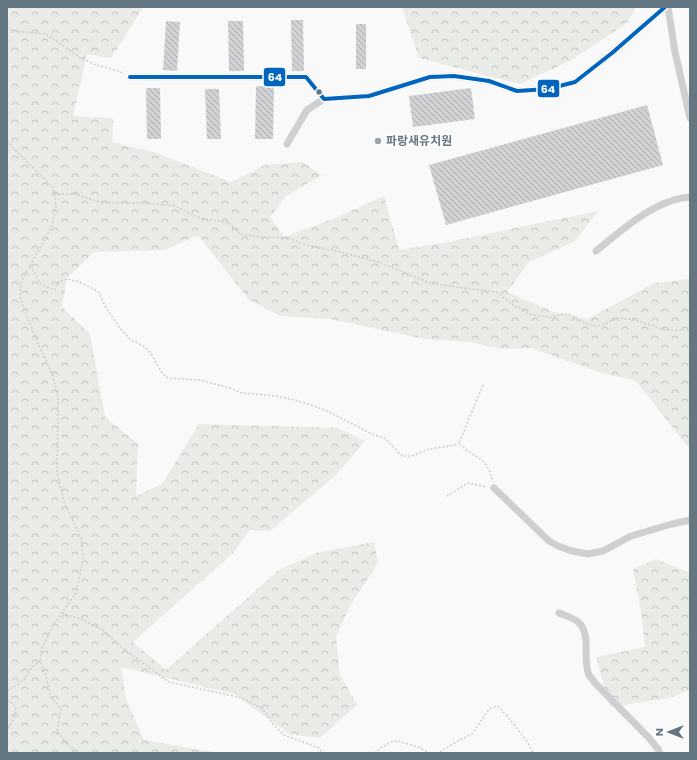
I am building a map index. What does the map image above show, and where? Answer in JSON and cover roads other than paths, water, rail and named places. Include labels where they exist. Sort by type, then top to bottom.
[{"type":"street","points":[[286,144],[307,110],[324,99],[369,96],[430,77],[454,76],[489,81],[517,91],[548,89],[575,82],[666,7],[690,118]]},
{"type":"street","points":[[130,77],[306,77],[324,99]]},
{"type":"street","points":[[596,251],[641,215],[674,200],[690,197]]},
{"type":"street","points":[[494,488],[549,541],[572,551],[588,554],[603,551],[631,536],[690,520]]},
{"type":"street","points":[[559,613],[571,617],[580,624],[584,633],[589,675],[649,738],[660,753]]},
{"type":"place","name":"파랑새유치원","points":[[378,141]]}]
